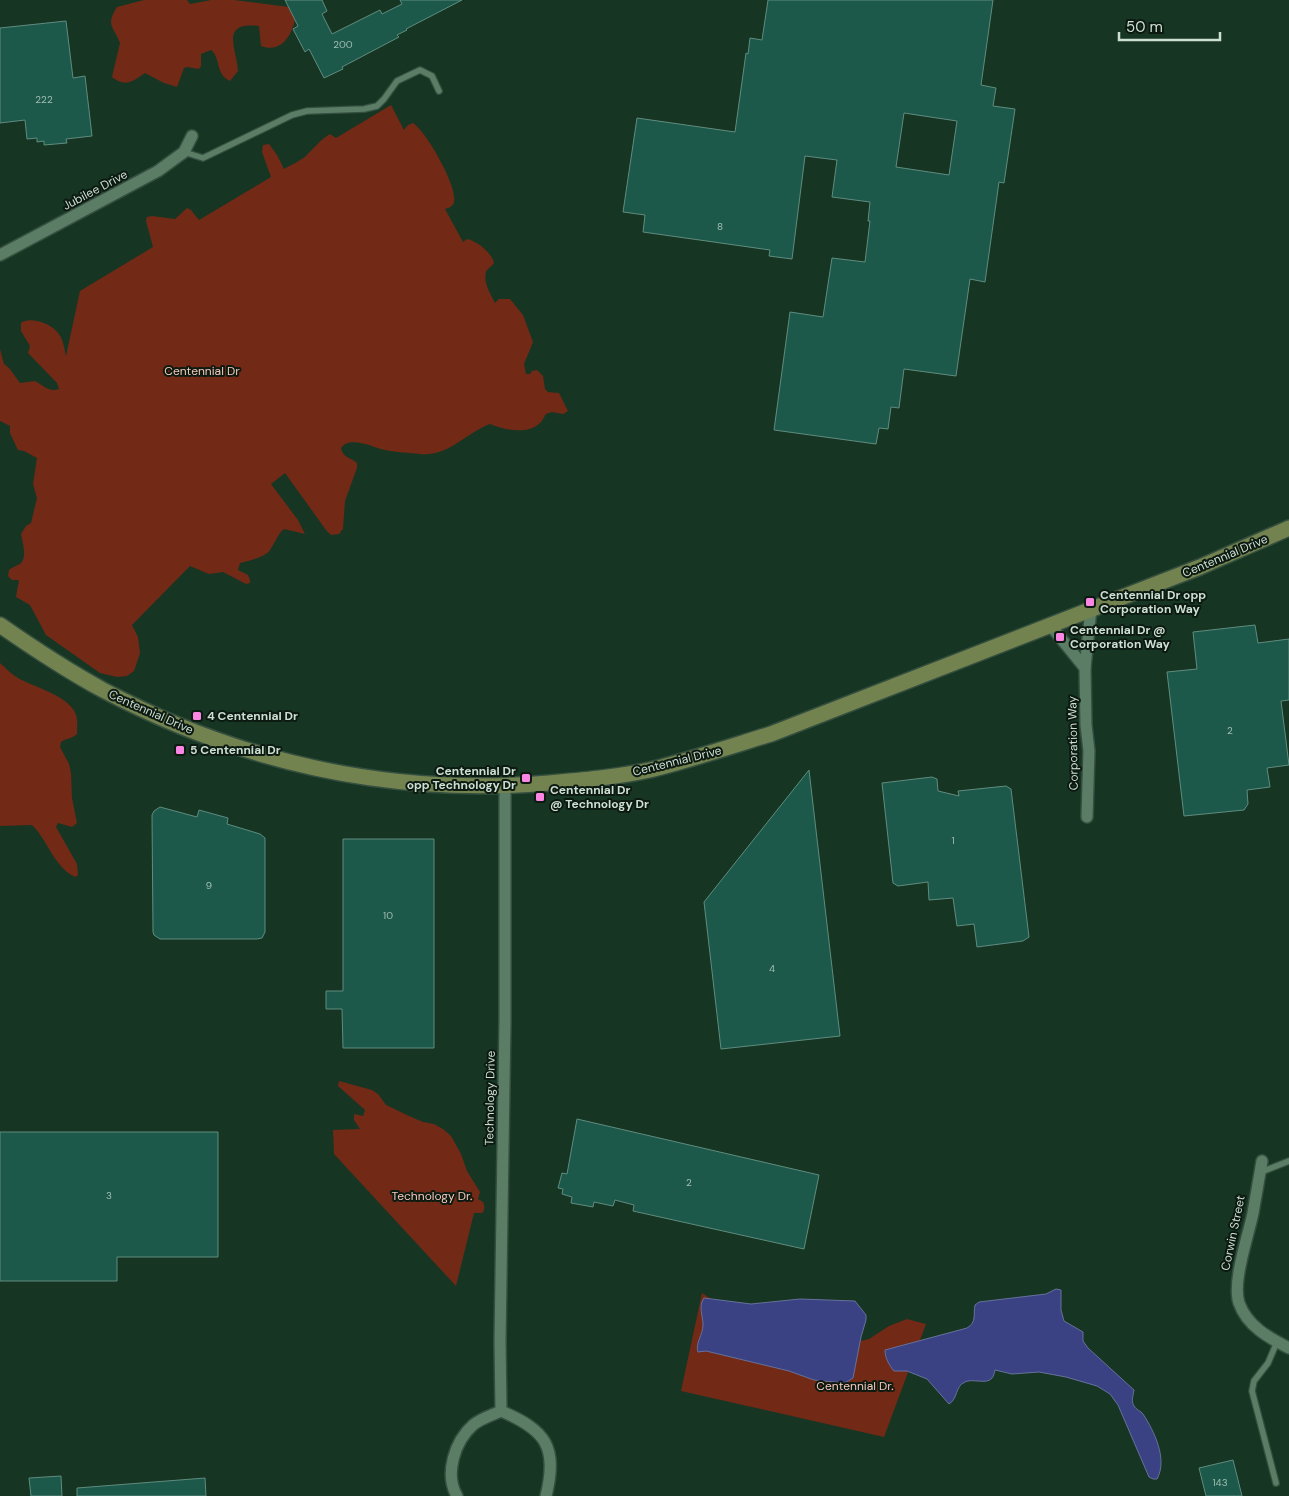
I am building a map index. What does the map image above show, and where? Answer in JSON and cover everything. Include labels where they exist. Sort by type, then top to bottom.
[{"type":"street","name":"Jubilee Drive","points":[[0,255],[158,171],[184,152],[192,136]]},
{"type":"street","name":"Centennial Drive","points":[[0,625],[101,689],[222,743],[279,760],[374,780],[426,785],[505,786],[569,782],[652,769],[709,754],[776,732],[1214,561],[1289,528]]},
{"type":"street","name":"Corporation Way","points":[[1087,817],[1089,751],[1086,725],[1085,668],[1091,609]]},
{"type":"street","points":[[1050,625],[1085,668]]},
{"type":"street","name":"Technology Drive","points":[[501,1411],[505,786]]},
{"type":"street","name":"Corwin Street","points":[[1262,1161],[1253,1212],[1237,1280],[1237,1292],[1239,1303],[1255,1327],[1289,1348]]},
{"type":"street","points":[[457,1496],[452,1489],[450,1478],[460,1440],[474,1424],[501,1411],[523,1420],[539,1433],[550,1454],[551,1474],[546,1496]]},
{"type":"lane","points":[[184,152],[203,158],[292,115],[307,111],[364,109],[377,106],[397,81],[420,70],[432,76],[439,90]]},
{"type":"lane","points":[[1260,1172],[1289,1161]]},
{"type":"lane","points":[[1276,1483],[1252,1391],[1254,1381],[1268,1363],[1277,1342]]},
{"type":"green space","points":[[144,0],[187,0],[190,4],[211,0],[234,0],[289,7],[296,15],[286,40],[275,47],[261,46],[259,26],[239,28],[235,32],[233,38],[238,71],[230,81],[222,74],[216,57],[211,50],[201,54],[201,66],[199,69],[184,68],[177,87],[164,83],[145,73],[129,82],[121,82],[112,77],[120,43],[111,23],[113,13],[117,7]]},
{"type":"green space","name":"Centennial Dr","points":[[391,105],[404,130],[413,123],[419,128],[440,160],[454,195],[453,205],[445,209],[463,242],[467,239],[475,242],[484,248],[493,259],[494,263],[487,270],[485,276],[488,289],[495,303],[499,299],[510,299],[523,315],[533,342],[524,364],[526,374],[537,370],[543,376],[545,389],[548,392],[559,393],[568,411],[563,414],[552,412],[546,414],[541,422],[529,429],[516,430],[490,424],[448,448],[430,454],[389,451],[356,442],[345,444],[341,448],[342,451],[345,456],[357,463],[357,468],[345,501],[343,529],[339,534],[331,535],[326,530],[285,473],[271,484],[298,520],[305,534],[284,529],[265,555],[240,563],[238,570],[248,575],[250,583],[246,584],[223,572],[209,574],[190,566],[132,625],[138,637],[140,653],[134,671],[127,676],[117,677],[100,673],[46,635],[30,605],[16,597],[19,580],[12,580],[8,576],[9,570],[20,564],[24,558],[21,534],[26,526],[31,523],[37,498],[33,484],[37,458],[18,450],[10,433],[10,426],[0,421],[0,349],[4,364],[20,383],[35,381],[52,390],[59,389],[57,383],[28,353],[30,346],[21,331],[21,323],[30,320],[41,322],[51,327],[62,339],[66,356],[80,291],[153,247],[146,221],[147,217],[175,219],[187,208],[199,220],[271,177],[262,152],[263,145],[269,144],[284,169],[304,158],[330,134],[336,138]]},
{"type":"green space","points":[[0,663],[18,678],[67,702],[76,715],[77,734],[61,742],[60,747],[69,764],[72,798],[77,823],[72,827],[58,823],[56,827],[77,864],[78,875],[75,877],[67,872],[56,860],[38,831],[32,825],[0,826]]},
{"type":"green space","name":"Technology Dr.","points":[[339,1081],[372,1090],[378,1094],[386,1105],[423,1122],[434,1124],[451,1136],[461,1154],[467,1171],[480,1192],[478,1199],[483,1202],[484,1206],[482,1213],[474,1213],[456,1286],[334,1154],[333,1130],[360,1129],[354,1120],[354,1114],[363,1116],[365,1110],[338,1086]]},
{"type":"green space","name":"Centennial Dr.","points":[[702,1293],[727,1309],[847,1344],[869,1339],[889,1326],[907,1319],[926,1324],[884,1437],[681,1391]]},
{"type":"water","points":[[1056,1289],[1061,1290],[1061,1310],[1064,1321],[1083,1332],[1083,1341],[1088,1348],[1134,1390],[1133,1404],[1143,1414],[1158,1445],[1161,1463],[1157,1479],[1149,1477],[1118,1405],[1110,1394],[1097,1386],[1039,1372],[1012,1374],[995,1370],[990,1380],[968,1381],[962,1384],[949,1404],[927,1379],[907,1371],[894,1371],[890,1366],[885,1350],[967,1328],[973,1321],[975,1305],[979,1302],[1046,1294]]},
{"type":"water","points":[[704,1298],[751,1304],[800,1299],[855,1301],[866,1315],[866,1320],[853,1378],[845,1383],[814,1380],[789,1371],[706,1351],[698,1352],[697,1349],[703,1329],[701,1308]]},
{"type":"building","points":[[285,0],[322,0],[327,11],[322,14],[332,34],[380,10],[382,14],[402,4],[400,0],[462,0],[406,29],[397,35],[399,37],[324,78],[309,49],[305,52],[293,29],[298,26]]},
{"type":"building","points":[[768,0],[993,0],[981,85],[996,88],[993,106],[1015,109],[1004,183],[999,182],[985,282],[970,279],[956,376],[904,369],[899,408],[891,407],[888,429],[879,428],[876,444],[774,430],[790,312],[823,317],[832,258],[865,262],[870,221],[868,221],[870,202],[832,197],[837,160],[805,156],[792,259],[769,256],[770,250],[643,232],[645,215],[623,212],[637,118],[735,132],[746,53],[748,54],[750,38],[762,40]],"holes":[[[904,113],[957,121],[949,175],[896,167]]]},
{"type":"building","points":[[66,21],[73,78],[85,76],[92,136],[66,139],[67,143],[44,145],[44,141],[37,142],[37,138],[27,139],[25,120],[0,123],[0,28]]},
{"type":"building","points":[[1255,625],[1258,643],[1289,639],[1289,700],[1281,701],[1289,765],[1267,768],[1270,787],[1247,790],[1248,804],[1244,810],[1184,816],[1167,672],[1197,669],[1193,632]]},
{"type":"building","points":[[809,770],[840,1036],[721,1049],[704,902]]},
{"type":"building","points":[[932,777],[937,779],[938,791],[959,796],[958,791],[1006,786],[1011,789],[1029,937],[1023,941],[977,947],[974,924],[957,926],[953,898],[929,900],[928,882],[898,886],[893,883],[882,783]]},
{"type":"building","points":[[160,807],[197,817],[199,810],[228,818],[227,824],[260,834],[265,838],[265,932],[262,938],[160,939],[154,935],[152,815]]},
{"type":"building","points":[[343,839],[434,839],[434,1048],[343,1048],[342,1009],[326,1009],[326,991],[343,991]]},
{"type":"building","points":[[577,1119],[819,1175],[804,1249],[633,1211],[634,1205],[615,1200],[613,1206],[594,1202],[593,1207],[571,1203],[572,1197],[562,1194],[563,1189],[558,1188],[562,1173],[567,1174]]},
{"type":"building","points":[[0,1132],[218,1132],[218,1257],[117,1257],[117,1281],[0,1281]]},
{"type":"building","points":[[1233,1460],[1242,1496],[1206,1496],[1199,1468]]},
{"type":"building","points":[[61,1476],[62,1496],[31,1496],[29,1478]]},
{"type":"building","points":[[205,1478],[206,1496],[77,1496],[77,1488]]},
{"type":"place","name":"Centennial Dr opp Corporation Way","points":[[1090,602]]},
{"type":"place","name":"Centennial Dr @ Corporation Way","points":[[1060,637]]},
{"type":"place","name":"4 Centennial Dr","points":[[197,716]]},
{"type":"place","name":"5 Centennial Dr","points":[[180,750]]},
{"type":"place","name":"Centennial Dr opp Technology Dr","points":[[526,778]]},
{"type":"place","name":"Centennial Dr @ Technology Dr","points":[[540,797]]}]
